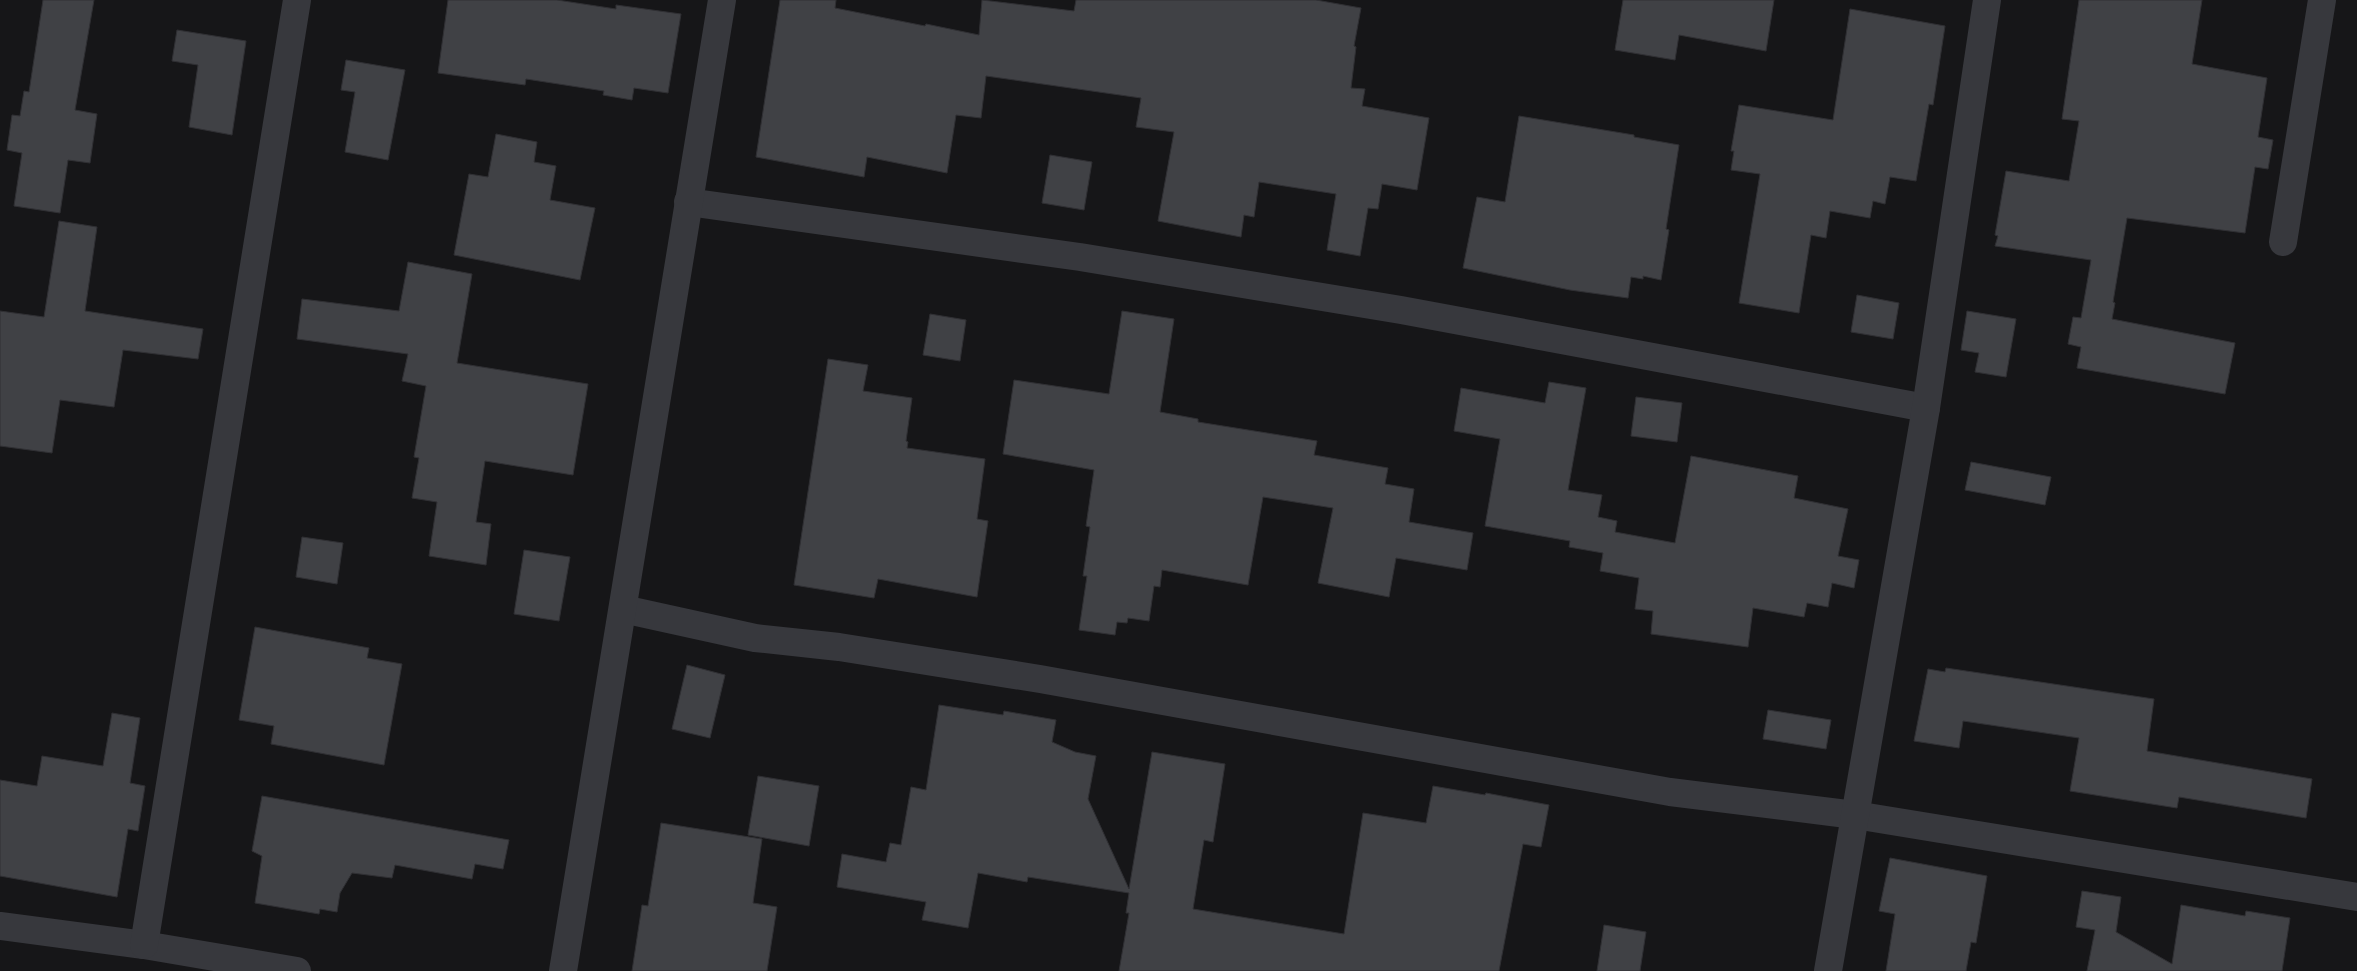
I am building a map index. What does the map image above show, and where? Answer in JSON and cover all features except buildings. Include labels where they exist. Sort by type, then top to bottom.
[{"type":"street","points":[[144,945],[297,0]]},
{"type":"street","points":[[563,971],[722,0]]},
{"type":"street","points":[[1828,971],[1926,408],[1987,0]]},
{"type":"street","points":[[2283,242],[2322,0]]},
{"type":"street","points":[[688,202],[1080,257],[1352,302],[1926,408]]},
{"type":"street","points":[[623,609],[755,638],[840,647],[1040,679],[1660,790],[1855,815],[2357,897]]},
{"type":"street","points":[[0,926],[144,945],[297,971]]}]
